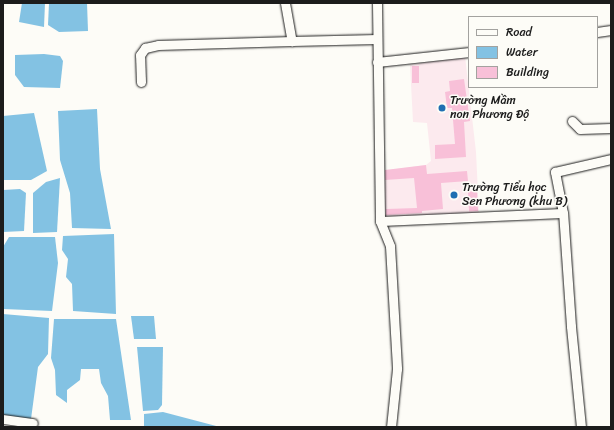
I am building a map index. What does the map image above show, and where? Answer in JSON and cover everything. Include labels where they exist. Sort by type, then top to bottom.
[{"type":"street","points":[[285,3],[292,41]]},
{"type":"street","points":[[377,3],[380,221],[390,246],[397,369],[390,427]]},
{"type":"street","points":[[598,32],[611,30]]},
{"type":"street","points":[[141,82],[140,55],[145,48],[158,45],[377,39]]},
{"type":"street","points":[[377,62],[468,52]]},
{"type":"street","points":[[572,122],[580,128],[611,128]]},
{"type":"street","points":[[581,427],[571,326],[563,213],[554,172],[611,159]]},
{"type":"street","points":[[380,221],[563,213]]},
{"type":"street","points":[[3,419],[33,424]]},
{"type":"shaded area","points":[[465,56],[476,152],[479,213],[384,218],[382,171],[426,165],[431,161],[427,123],[413,122],[410,65]]},
{"type":"water","points":[[22,3],[45,3],[44,27],[19,22]]},
{"type":"water","points":[[49,3],[87,3],[88,31],[59,32],[48,25]]},
{"type":"water","points":[[44,54],[60,56],[63,61],[60,88],[24,87],[15,75],[15,55]]},
{"type":"water","points":[[97,109],[100,169],[111,229],[72,228],[70,193],[60,160],[58,111]]},
{"type":"water","points":[[34,113],[47,171],[31,180],[3,180],[3,116]]},
{"type":"water","points":[[60,178],[57,232],[33,233],[33,193],[46,182]]},
{"type":"water","points":[[20,189],[26,193],[24,231],[3,232],[3,190]]},
{"type":"water","points":[[114,234],[116,314],[73,311],[72,284],[66,277],[68,259],[62,250],[63,236]]},
{"type":"water","points":[[9,237],[55,237],[58,263],[52,311],[3,309],[3,247]]},
{"type":"water","points":[[3,314],[49,318],[48,354],[38,367],[31,419],[3,415]]},
{"type":"water","points":[[131,316],[154,316],[156,339],[134,339]]},
{"type":"water","points":[[54,319],[116,319],[131,420],[110,420],[108,396],[101,383],[99,369],[81,369],[80,380],[67,390],[67,403],[56,395],[55,370],[51,358]]},
{"type":"water","points":[[137,347],[163,347],[162,405],[158,410],[143,411]]},
{"type":"water","points":[[163,412],[220,427],[144,427],[144,414]]},
{"type":"building","points":[[412,66],[419,66],[419,83],[412,83]]},
{"type":"building","points":[[464,79],[470,121],[464,122],[466,157],[435,159],[435,145],[455,144],[452,108],[447,108],[445,92],[450,91],[449,81]]},
{"type":"building","points":[[426,165],[427,174],[467,171],[468,181],[441,183],[443,209],[422,211],[422,213],[386,215],[386,209],[417,208],[414,178],[385,180],[385,170]]},
{"type":"building","points":[[468,191],[477,191],[478,211],[469,211]]},
{"type":"place","name":"Trường Mầm non Phương Độ","points":[[442,108]]},
{"type":"place","name":"Trường Tiểu học Sen Phương (khu B)","points":[[454,195]]}]
